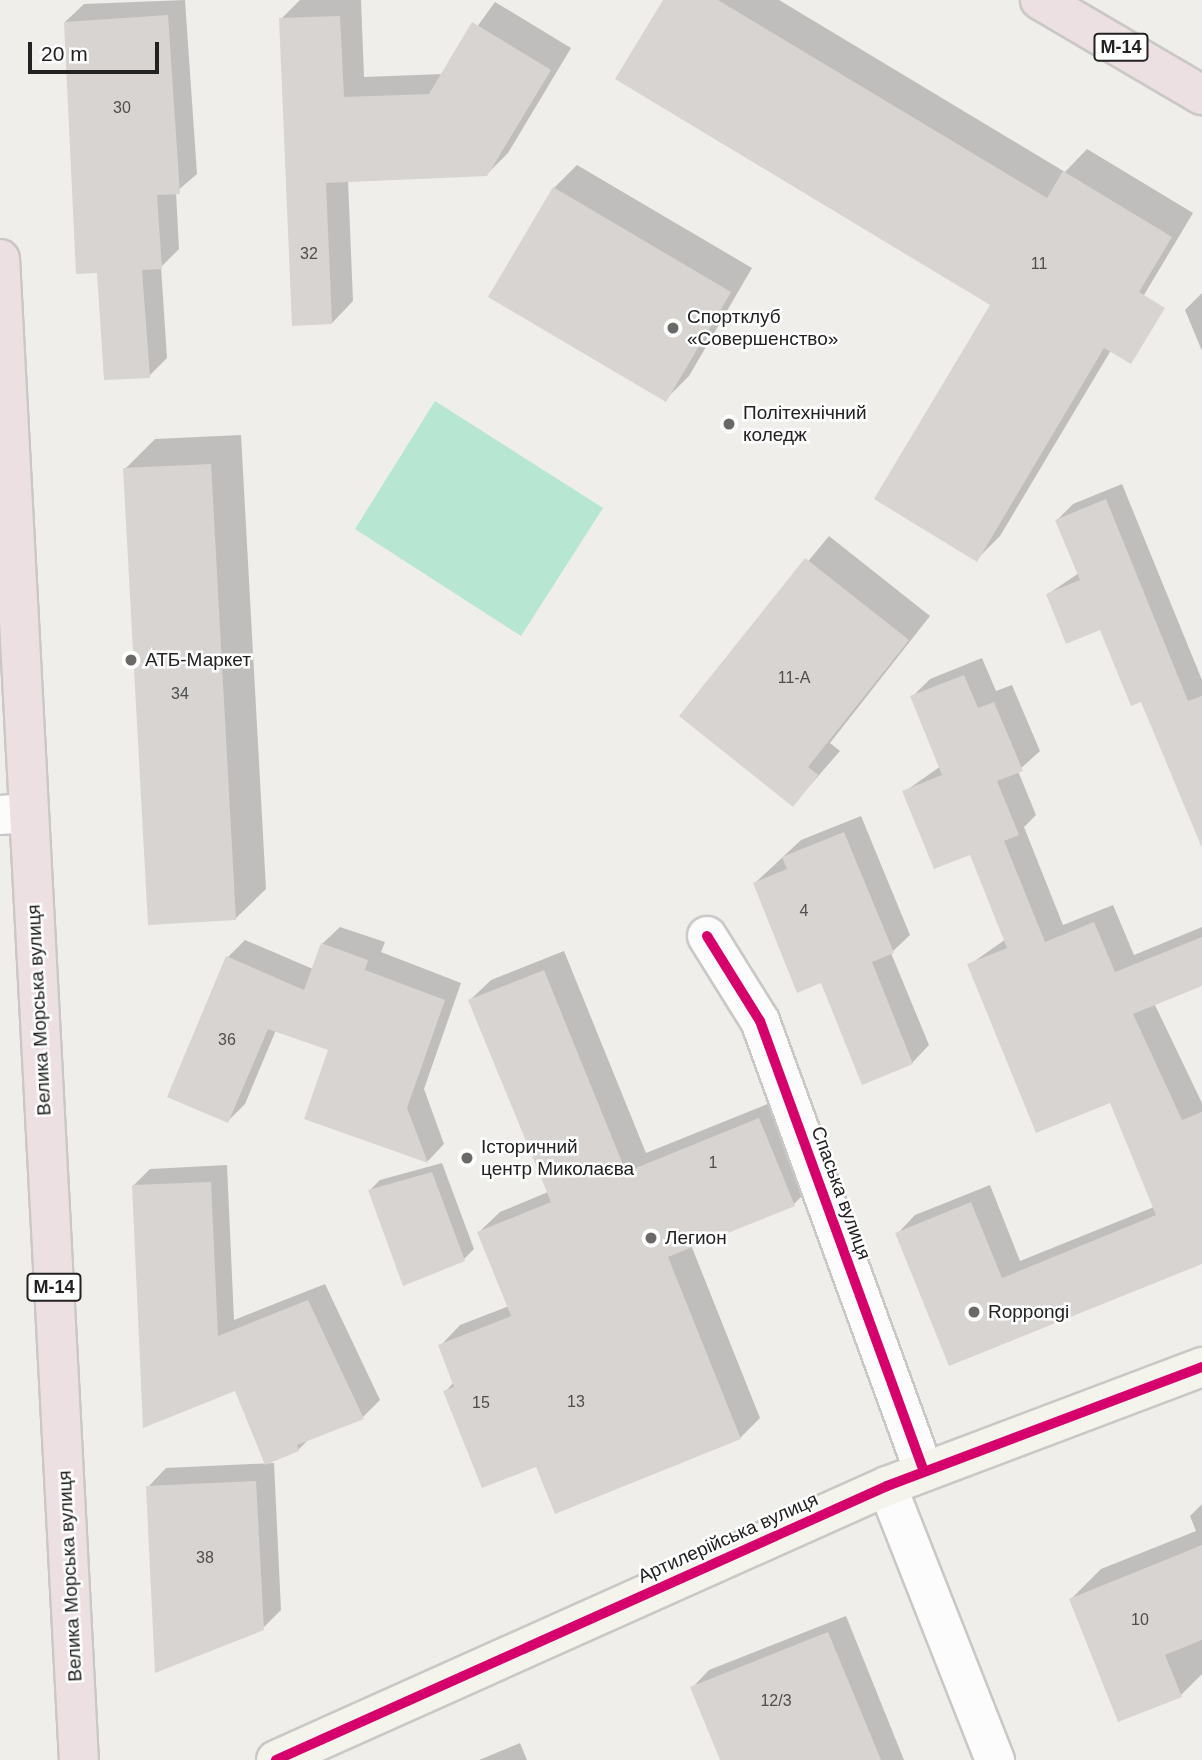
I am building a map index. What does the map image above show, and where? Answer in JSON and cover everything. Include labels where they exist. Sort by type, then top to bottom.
[{"type":"highway","name":"М-14","points":[[1040,0],[1202,95]]},
{"type":"highway","name":"Велика Морська вулиця","points":[[0,259],[14,814],[79,1760]]},
{"type":"street","name":"Спаська вулиця","points":[[707,936],[760,1021],[924,1471]]},
{"type":"street","name":"Артилерійська вулиця","points":[[276,1760],[887,1486],[1202,1367]]},
{"type":"street","points":[[887,1486],[995,1760]]},
{"type":"green space","points":[[435,401],[603,508],[521,636],[355,529]]},
{"type":"building","points":[[663,0],[718,0],[1047,198],[1063,171],[1172,237],[1139,292],[1165,308],[1131,364],[1104,348],[977,562],[874,499],[990,305],[615,79]]},
{"type":"building","points":[[168,15],[180,194],[157,195],[162,269],[142,270],[150,378],[104,380],[97,273],[76,274],[64,22]]},
{"type":"building","points":[[340,16],[344,97],[429,94],[472,22],[551,70],[487,176],[326,183],[332,324],[292,326],[279,18]]},
{"type":"building","points":[[553,187],[731,292],[666,402],[488,297]]},
{"type":"building","points":[[211,464],[236,920],[148,925],[123,468]]},
{"type":"building","points":[[1106,499],[1188,701],[1202,696],[1202,848],[1141,702],[1131,706],[1100,630],[1066,644],[1046,594],[1080,580],[1055,520]]},
{"type":"building","points":[[805,558],[909,640],[808,767],[818,775],[793,807],[679,716]]},
{"type":"building","points":[[964,675],[978,708],[994,702],[1023,771],[997,781],[1019,835],[1004,841],[1045,942],[1094,922],[1115,972],[1202,937],[1202,986],[1133,1014],[1182,1120],[1202,1112],[1202,1264],[949,1366],[895,1233],[971,1202],[1002,1278],[1156,1215],[1110,1103],[1036,1133],[967,964],[1007,948],[970,855],[934,869],[902,791],[942,775],[910,696]]},
{"type":"building","points":[[844,832],[894,953],[872,962],[913,1064],[862,1085],[821,983],[797,993],[753,883],[787,869],[782,857]]},
{"type":"building","points":[[321,943],[368,960],[365,970],[445,1000],[407,1108],[428,1163],[304,1119],[328,1050],[268,1029],[228,1123],[167,1097],[226,956],[304,990]]},
{"type":"building","points":[[544,970],[626,1172],[759,1118],[795,1206],[668,1257],[741,1439],[555,1514],[536,1467],[482,1488],[443,1391],[454,1387],[438,1345],[511,1316],[477,1232],[551,1202],[468,1000]]},
{"type":"building","points":[[432,1172],[465,1261],[403,1286],[368,1190]]},
{"type":"building","points":[[211,1182],[218,1336],[308,1300],[364,1419],[297,1445],[299,1451],[265,1465],[235,1391],[143,1428],[132,1185]]},
{"type":"building","points":[[256,1481],[264,1630],[155,1673],[146,1486]]},
{"type":"building","points":[[1202,1545],[1202,1640],[1165,1655],[1182,1697],[1118,1722],[1069,1599]]},
{"type":"building","points":[[828,1632],[881,1760],[720,1760],[690,1687]]},
{"type":"cycle path","points":[[707,936],[760,1021],[924,1471]]},
{"type":"cycle path","points":[[276,1760],[887,1486],[1202,1367]]},
{"type":"place","name":"Спортклуб «Совершенство»","points":[[673,328]]},
{"type":"place","name":"Політехнічний коледж","points":[[729,424]]},
{"type":"place","name":"АТБ-Маркет","points":[[131,660]]},
{"type":"place","name":"Історичний центр Миколаєва","points":[[467,1158]]},
{"type":"place","name":"Легион","points":[[651,1238]]},
{"type":"place","name":"Roppongi","points":[[974,1312]]}]
